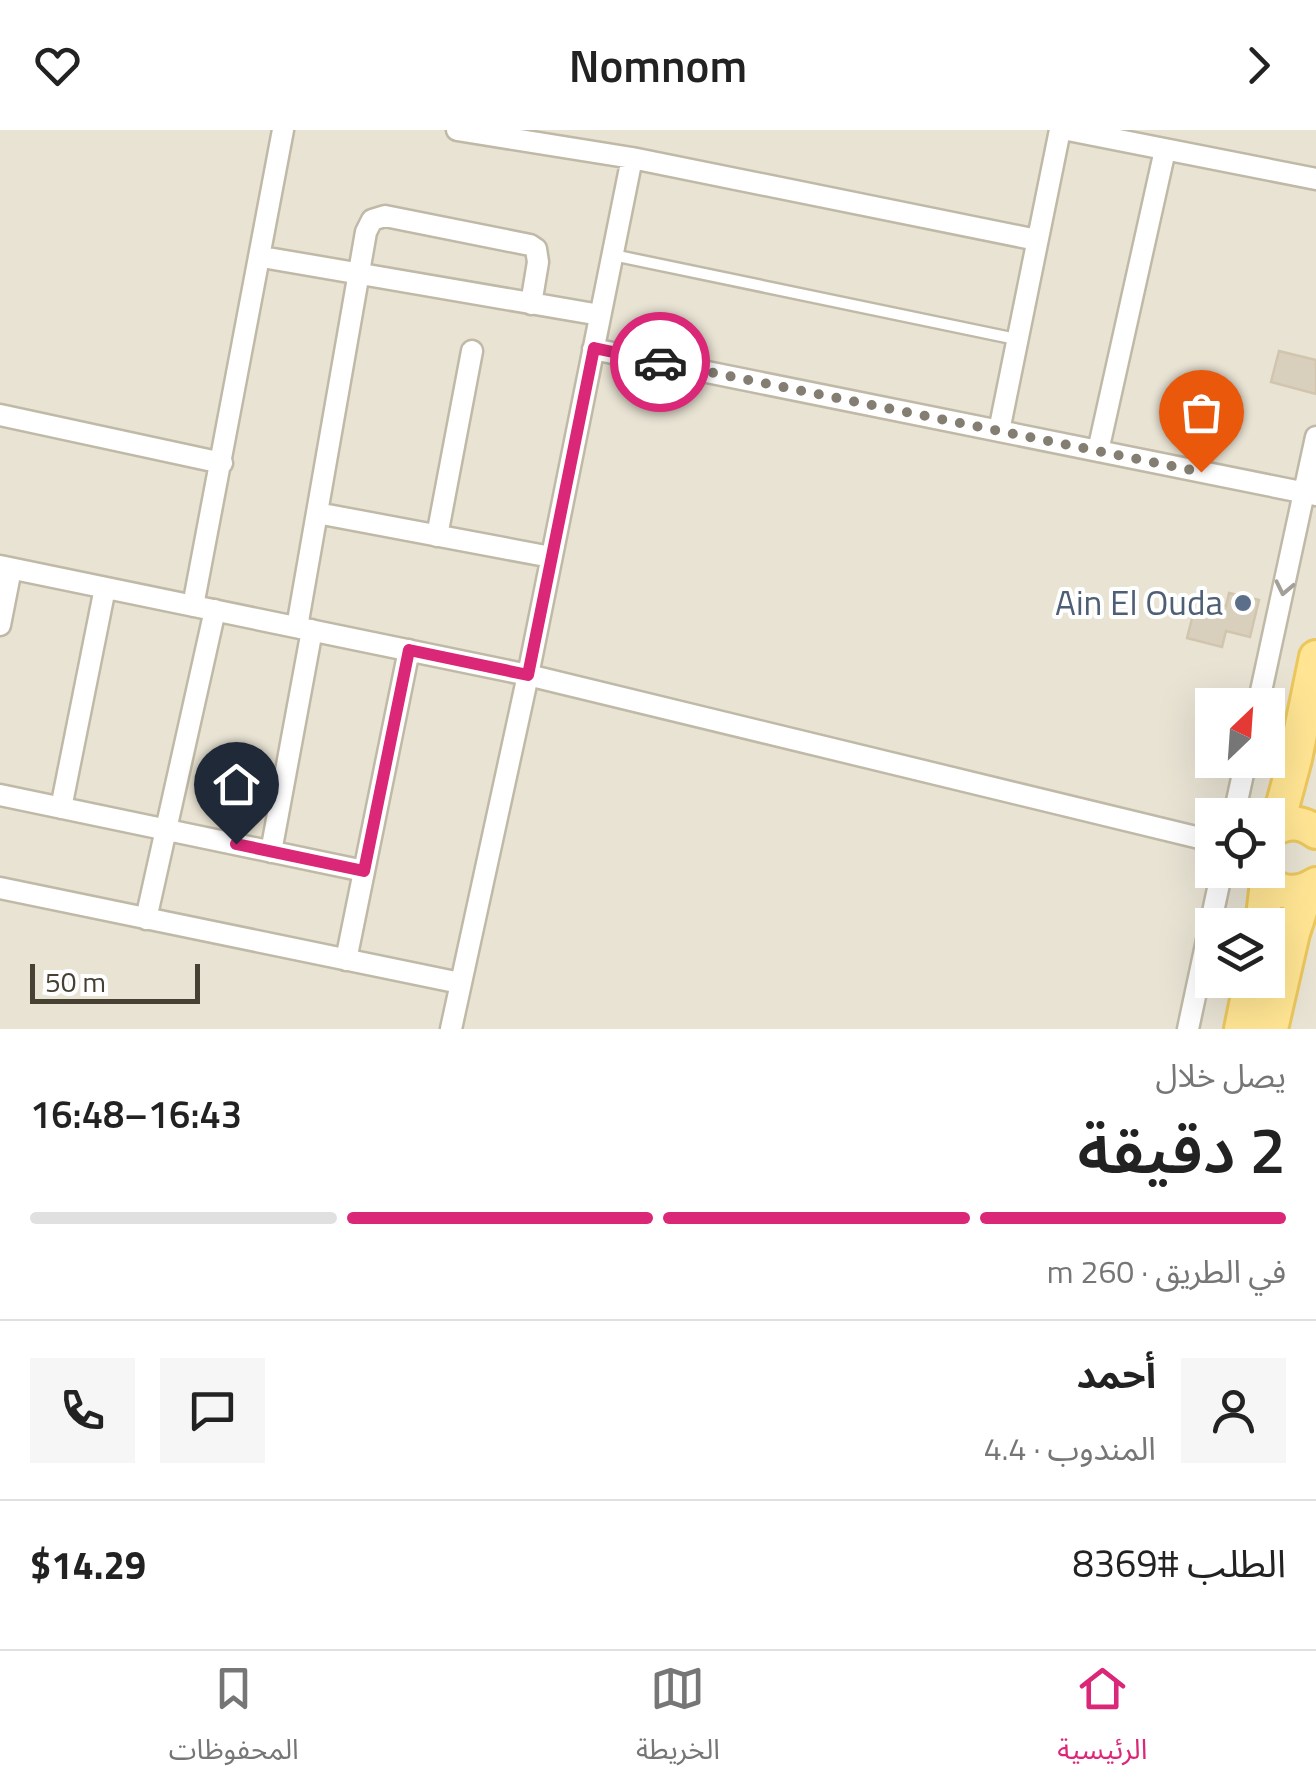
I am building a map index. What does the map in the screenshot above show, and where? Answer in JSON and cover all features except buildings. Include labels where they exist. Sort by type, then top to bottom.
[{"type":"main road","points":[[1283,798],[1296,759],[1316,657]]},
{"type":"main road","points":[[1285,824],[1307,825],[1316,832]]},
{"type":"main road","points":[[1277,888],[1292,893],[1311,887]]},
{"type":"main road","points":[[1272,1029],[1292,933],[1311,887]]},
{"type":"main road","points":[[1240,1029],[1247,998]]},
{"type":"street","points":[[193,606],[283,130]]},
{"type":"street","points":[[457,130],[632,158],[1036,240]]},
{"type":"street","points":[[999,431],[1060,130]]},
{"type":"street","points":[[1068,130],[1316,179]]},
{"type":"street","points":[[1098,451],[1164,150]]},
{"type":"street","points":[[451,1029],[528,675],[632,158]]},
{"type":"street","points":[[271,852],[305,629],[317,513],[369,225],[385,216],[530,245],[536,249],[538,262],[531,304]]},
{"type":"street","points":[[262,257],[600,316]]},
{"type":"street","points":[[594,348],[1310,494]]},
{"type":"street","points":[[437,536],[472,351]]},
{"type":"street","points":[[0,415],[222,463]]},
{"type":"street","points":[[1262,688],[1310,494],[1316,437]]},
{"type":"street","points":[[317,513],[551,557]]},
{"type":"street","points":[[0,625],[6,567],[528,675],[1195,837]]},
{"type":"street","points":[[62,808],[105,588]]},
{"type":"street","points":[[146,918],[215,610]]},
{"type":"street","points":[[346,960],[409,650]]},
{"type":"street","points":[[0,795],[364,871]]},
{"type":"street","points":[[0,888],[460,983]]},
{"type":"street","points":[[1188,1029],[1218,888]]},
{"type":"lane","points":[[613,255],[1016,339]]},
{"type":"shaded area","points":[[0,130],[1316,130],[1316,1029],[0,1029]]},
{"type":"way so far","points":[[660,362],[1201,472]]},
{"type":"place","name":"Ain El Ouda","points":[[1243,603]]},
{"type":"route","points":[[236,844],[364,871],[409,650],[528,675],[594,348],[660,362]]}]
